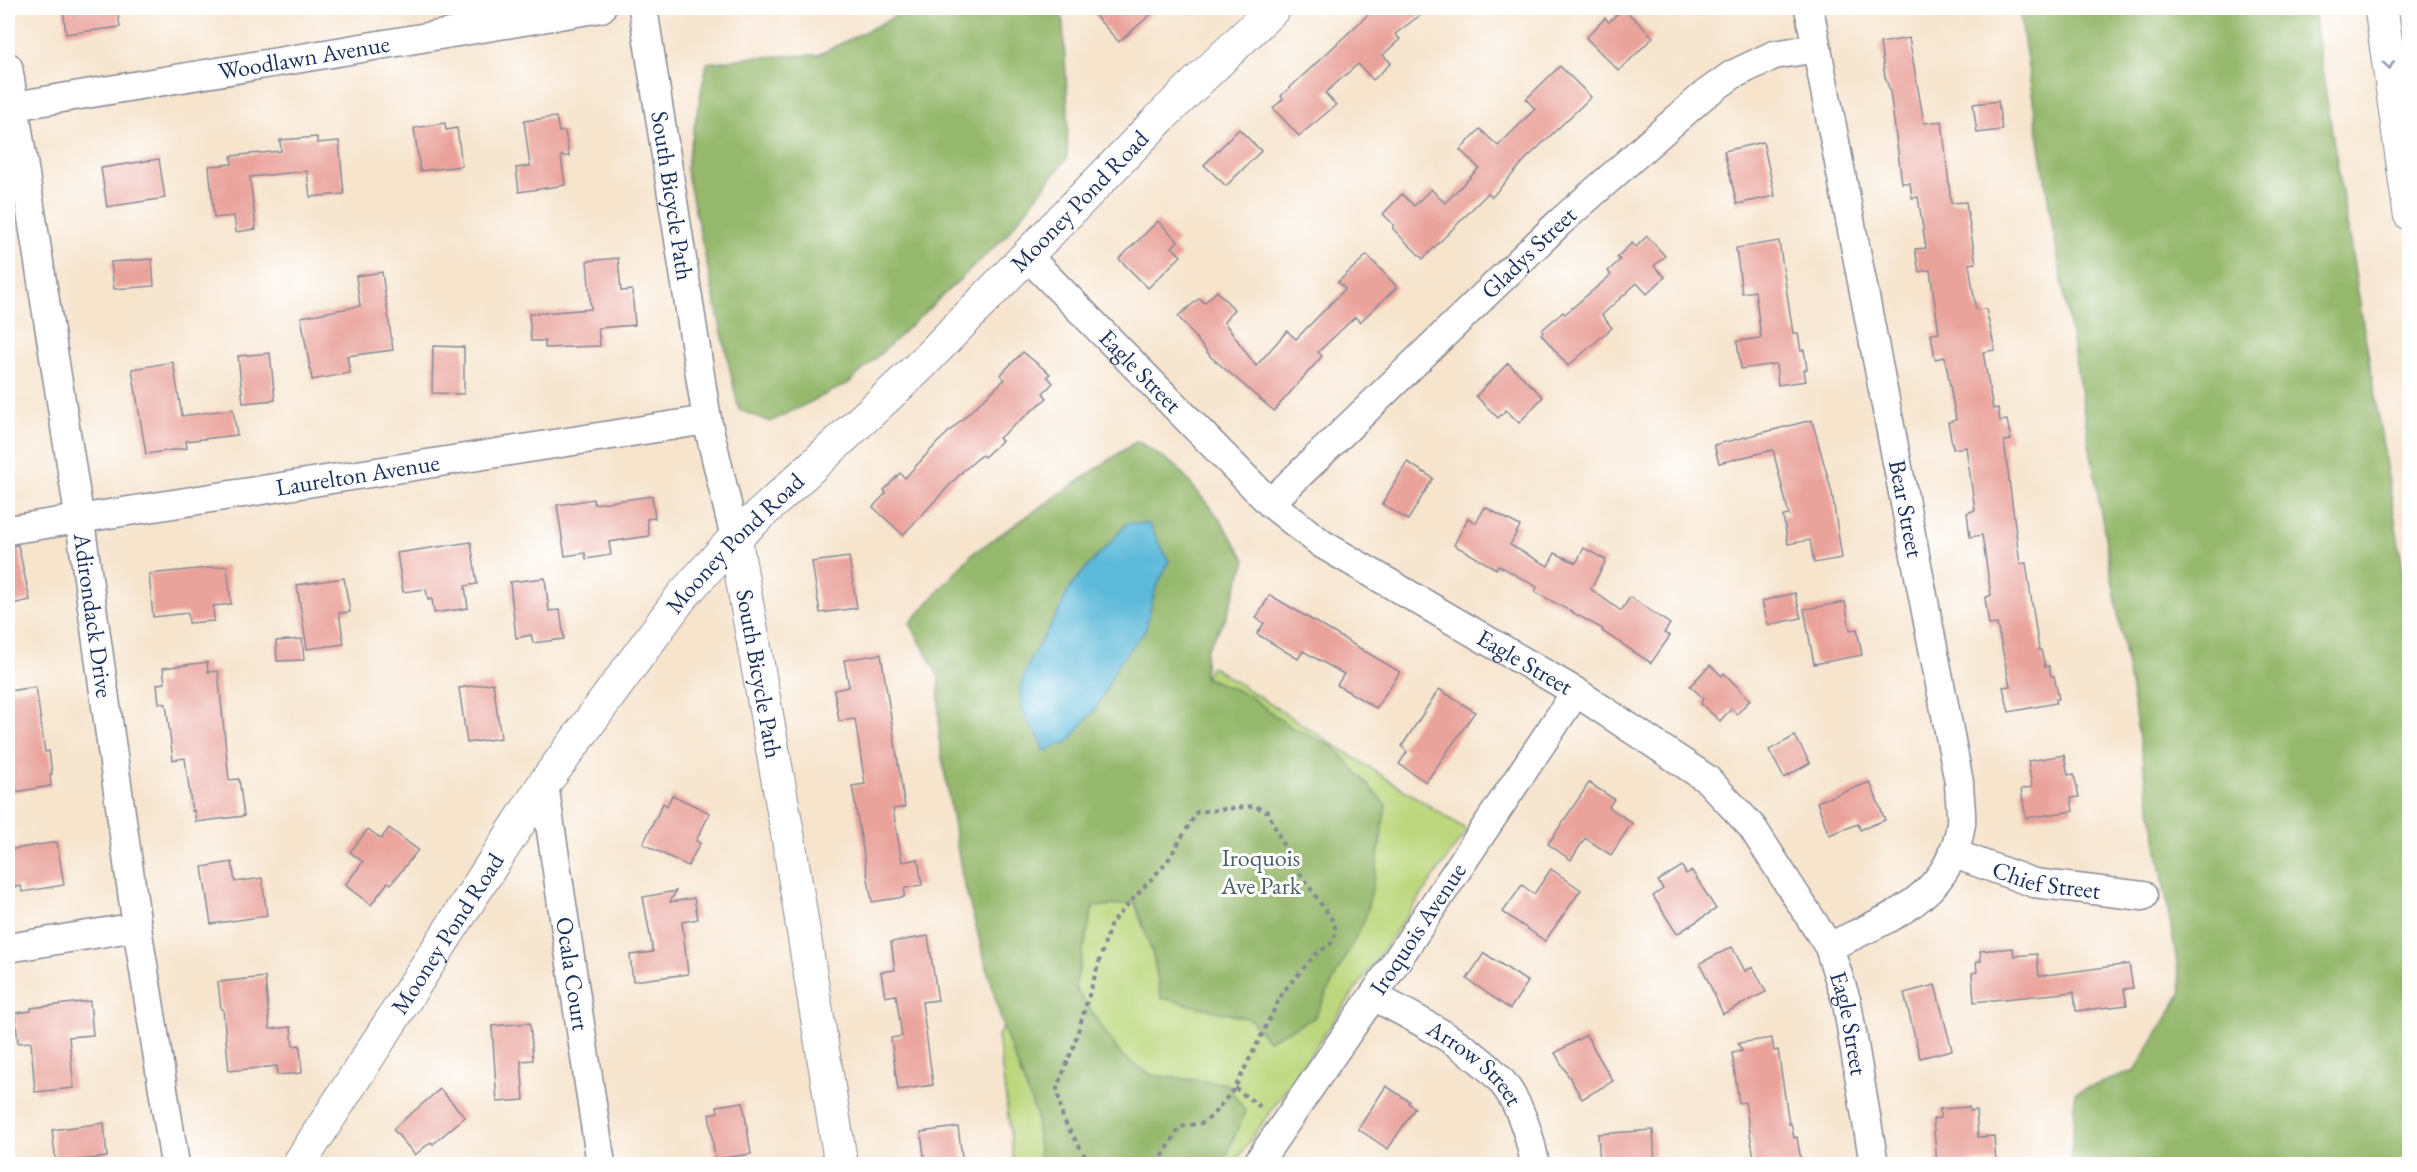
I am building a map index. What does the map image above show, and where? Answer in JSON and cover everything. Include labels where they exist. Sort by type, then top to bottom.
[{"type":"main road","name":"Mooney Pond Road","points":[[299,1164],[544,784],[682,596],[735,538],[919,367],[1028,257],[1161,117],[1274,8]]},
{"type":"main road","points":[[2381,8],[2409,214]]},
{"type":"main road","name":"South Bicycle Path","points":[[735,538],[788,836],[841,1164]]},
{"type":"street","name":"Woodlawn Avenue","points":[[10,106],[601,8]]},
{"type":"street","name":"South Bicycle Path","points":[[643,8],[707,420],[735,538]]},
{"type":"street","name":"Bear Street","points":[[1809,8],[1855,235],[1959,782],[1961,823],[1952,853],[1936,884],[1910,907],[1829,947]]},
{"type":"street","name":"Gladys Street","points":[[1270,503],[1560,223],[1704,95],[1732,75],[1774,56],[1817,48]]},
{"type":"street","name":"Adirondack Drive","points":[[8,66],[10,106],[80,520],[137,927],[175,1164]]},
{"type":"street","name":"Eagle Street","points":[[1028,257],[1270,503],[1322,544],[1576,692],[1707,778],[1752,827],[1829,947],[1847,1003],[1874,1164]]},
{"type":"street","name":"Laurelton Avenue","points":[[8,530],[707,420]]},
{"type":"street","name":"Iroquois Avenue","points":[[1257,1164],[1373,996],[1576,692]]},
{"type":"street","name":"Ocala Court","points":[[544,784],[601,1164]]},
{"type":"street","name":"Chief Street","points":[[1952,853],[2034,883],[2143,896]]},
{"type":"street","points":[[8,948],[137,927]]},
{"type":"street","name":"Arrow Street","points":[[1373,996],[1425,1023],[1474,1057],[1504,1084],[1529,1131],[1535,1164]]},
{"type":"path","points":[[1090,1164],[1062,1119],[1057,1088],[1073,1048],[1111,923],[1167,862],[1197,812],[1254,806],[1268,812],[1289,858],[1334,921],[1336,930],[1333,942],[1315,956],[1283,992],[1235,1088],[1211,1117],[1202,1123],[1180,1127],[1161,1160],[1152,1164]]},
{"type":"path","points":[[1235,1088],[1285,1124]]},
{"type":"green space","points":[[912,8],[1062,8],[1068,109],[1067,158],[1003,239],[849,383],[770,422],[739,410],[686,169],[707,63],[756,57],[818,55]]},
{"type":"green space","points":[[2019,8],[2312,8],[2409,607],[2409,1164],[2071,1164],[2075,1092],[2135,1071],[2182,992],[2051,217]]},
{"type":"green space","points":[[1137,441],[1176,466],[1219,518],[1246,560],[1225,620],[1206,650],[1204,677],[1248,695],[1289,726],[1334,747],[1386,805],[1376,870],[1365,919],[1314,1018],[1268,1040],[1250,1019],[1161,998],[1153,955],[1135,903],[1093,907],[1075,988],[1121,1055],[1151,1075],[1227,1084],[1245,1111],[1223,1164],[1040,1164],[1036,1115],[1003,1027],[962,875],[939,739],[939,677],[910,623],[972,554]]},
{"type":"green space","name":"Iroquois Ave Park","points":[[1211,666],[1467,830],[1234,1164],[1014,1164],[998,1036]]},
{"type":"water","points":[[1127,523],[1149,524],[1169,561],[1155,591],[1145,631],[1118,664],[1097,707],[1068,742],[1045,751],[1040,738],[1025,716],[1021,702],[1026,669],[1072,585]]},
{"type":"building","points":[[63,8],[117,8],[120,27],[66,34]]},
{"type":"building","points":[[1088,8],[1158,8],[1119,42]]},
{"type":"building","points":[[1375,8],[1430,8],[1395,34],[1400,39],[1383,55],[1391,63],[1373,80],[1358,64],[1325,93],[1336,105],[1299,136],[1273,108],[1283,99],[1281,96]]},
{"type":"building","points":[[1623,8],[1653,37],[1619,71],[1586,38],[1605,18],[1609,22]]},
{"type":"building","points":[[1909,38],[1924,123],[1942,121],[1951,203],[1966,202],[1976,263],[1969,264],[1976,310],[1986,309],[1995,350],[1983,352],[1993,409],[1998,408],[2000,421],[2007,420],[2011,440],[2004,441],[2020,564],[2026,563],[2039,650],[2041,650],[2045,667],[2049,666],[2051,676],[2054,676],[2059,699],[2056,699],[2056,703],[2009,712],[2003,687],[2010,686],[1997,624],[1989,625],[1985,598],[1991,595],[1982,535],[1970,537],[1967,513],[1975,510],[1966,447],[1953,449],[1948,422],[1956,420],[1945,357],[1935,359],[1931,334],[1939,333],[1930,270],[1919,272],[1915,249],[1926,248],[1918,197],[1912,198],[1910,183],[1902,183],[1890,91],[1885,77],[1880,43]]},
{"type":"building","points":[[1560,66],[1591,97],[1526,159],[1492,197],[1488,193],[1423,259],[1393,229],[1393,224],[1383,214],[1402,194],[1414,206],[1431,189],[1445,203],[1479,168],[1460,150],[1480,129],[1498,146],[1535,109],[1526,99]]},
{"type":"building","points":[[1998,101],[2002,130],[1977,133],[1973,104]]},
{"type":"building","points":[[556,117],[559,132],[565,131],[569,156],[561,156],[565,185],[519,192],[516,168],[530,166],[524,121]]},
{"type":"building","points":[[445,123],[446,130],[457,128],[462,166],[420,171],[414,128]]},
{"type":"building","points":[[1239,129],[1261,151],[1226,186],[1204,165]]},
{"type":"building","points":[[317,137],[317,143],[339,141],[344,194],[310,197],[307,171],[250,177],[256,229],[236,232],[234,216],[214,218],[209,166],[232,164],[231,156],[281,151],[280,140]]},
{"type":"building","points":[[1763,142],[1775,196],[1737,204],[1724,151]]},
{"type":"building","points":[[159,159],[165,198],[107,207],[101,168]]},
{"type":"building","points":[[1158,221],[1178,241],[1172,247],[1181,256],[1148,288],[1119,259]]},
{"type":"building","points":[[1647,236],[1665,256],[1654,266],[1665,277],[1647,294],[1637,283],[1602,315],[1612,328],[1568,366],[1541,334],[1542,330],[1563,312],[1565,314],[1611,275],[1608,271],[1620,260],[1617,257],[1632,243],[1636,247]]},
{"type":"building","points":[[1779,241],[1793,333],[1798,333],[1807,369],[1804,370],[1806,381],[1778,385],[1776,364],[1741,369],[1737,341],[1761,338],[1755,291],[1742,293],[1736,248]]},
{"type":"building","points":[[1367,255],[1397,287],[1360,322],[1355,317],[1318,352],[1322,356],[1274,411],[1211,357],[1178,316],[1200,298],[1204,303],[1217,291],[1234,309],[1224,322],[1256,366],[1287,331],[1296,339],[1345,289],[1338,282]]},
{"type":"building","points":[[618,258],[621,291],[632,290],[635,325],[598,328],[600,346],[545,348],[545,341],[531,341],[529,314],[591,309],[587,261]]},
{"type":"building","points":[[152,259],[154,286],[114,289],[111,262]]},
{"type":"building","points":[[382,272],[393,350],[347,356],[350,373],[312,380],[301,317],[360,306],[356,276]]},
{"type":"building","points":[[433,346],[464,347],[464,394],[432,393]]},
{"type":"building","points":[[1023,352],[1050,374],[1047,376],[1053,383],[1043,393],[1047,398],[999,438],[1002,441],[984,457],[982,455],[963,471],[903,535],[873,507],[886,493],[884,490],[900,473],[905,478],[937,443],[1005,379],[1000,375]]},
{"type":"building","points":[[270,353],[275,400],[243,403],[238,356]]},
{"type":"building","points":[[173,362],[182,416],[233,409],[237,435],[186,441],[187,448],[146,454],[132,369]]},
{"type":"building","points":[[1508,363],[1543,397],[1519,423],[1506,410],[1498,418],[1476,396]]},
{"type":"building","points":[[1812,420],[1832,493],[1842,558],[1814,563],[1810,540],[1788,544],[1783,516],[1789,515],[1773,450],[1719,463],[1714,445]]},
{"type":"building","points":[[1407,462],[1433,478],[1408,520],[1382,504]]},
{"type":"building","points":[[652,496],[655,518],[647,519],[649,536],[609,542],[611,555],[586,559],[585,553],[565,556],[557,505],[593,499],[594,504]]},
{"type":"building","points":[[1485,507],[1520,526],[1510,545],[1548,566],[1555,553],[1576,563],[1584,548],[1606,560],[1591,589],[1621,611],[1630,597],[1670,624],[1664,633],[1670,636],[1651,663],[1602,631],[1603,629],[1535,592],[1537,587],[1498,565],[1496,569],[1454,545],[1468,518],[1476,523]]},
{"type":"building","points":[[471,542],[477,584],[465,586],[468,608],[434,613],[432,599],[428,600],[426,589],[403,592],[397,553]]},
{"type":"building","points":[[18,545],[30,600],[8,605],[8,546]]},
{"type":"building","points":[[849,557],[857,608],[820,613],[812,562]]},
{"type":"building","points":[[227,566],[231,604],[213,606],[214,621],[189,623],[188,613],[153,617],[149,574]]},
{"type":"building","points":[[344,578],[350,612],[339,613],[344,644],[307,649],[297,585]]},
{"type":"building","points":[[545,578],[549,611],[560,610],[564,639],[533,643],[531,635],[516,638],[510,582]]},
{"type":"building","points":[[1795,593],[1801,618],[1768,625],[1762,601]]},
{"type":"building","points":[[1270,595],[1400,672],[1376,708],[1337,685],[1344,674],[1303,651],[1298,659],[1257,634],[1264,623],[1256,618]]},
{"type":"building","points":[[1845,602],[1850,630],[1857,629],[1862,655],[1814,664],[1804,609]]},
{"type":"building","points":[[302,639],[304,660],[277,661],[276,641]]},
{"type":"building","points":[[881,654],[905,807],[893,809],[902,862],[918,859],[922,885],[905,888],[904,897],[872,902],[852,786],[865,784],[855,719],[839,721],[834,690],[849,687],[844,660]]},
{"type":"building","points":[[207,662],[208,672],[218,671],[229,780],[239,779],[244,816],[196,822],[194,810],[192,811],[185,758],[173,760],[166,704],[159,703],[157,684],[165,683],[163,668]]},
{"type":"building","points":[[1710,665],[1722,676],[1724,673],[1750,700],[1737,714],[1731,709],[1720,721],[1701,704],[1703,698],[1690,686]]},
{"type":"building","points":[[493,683],[501,738],[467,743],[459,688]]},
{"type":"building","points":[[36,687],[45,752],[49,751],[51,786],[9,793],[8,691]]},
{"type":"building","points":[[1439,689],[1475,712],[1426,782],[1399,764],[1407,752],[1402,746]]},
{"type":"building","points":[[1795,736],[1810,763],[1784,778],[1769,750]]},
{"type":"building","points":[[2064,755],[2068,775],[2074,774],[2079,797],[2071,798],[2073,811],[2026,818],[2021,789],[2032,787],[2028,761]]},
{"type":"building","points":[[1870,782],[1885,820],[1860,830],[1858,824],[1829,835],[1817,802]]},
{"type":"building","points":[[1589,783],[1614,799],[1609,807],[1632,823],[1611,855],[1585,838],[1571,860],[1548,844]]},
{"type":"building","points":[[672,795],[710,813],[696,841],[700,843],[688,866],[643,844],[663,803],[667,806]]},
{"type":"building","points":[[389,828],[418,850],[391,884],[388,882],[371,905],[345,885],[363,862],[350,852],[368,829],[381,839]]},
{"type":"building","points":[[57,842],[64,885],[22,892],[21,886],[8,888],[8,850]]},
{"type":"building","points":[[232,862],[235,882],[262,878],[267,916],[211,924],[202,867]]},
{"type":"building","points":[[1682,866],[1686,874],[1692,871],[1716,909],[1677,934],[1653,896],[1663,889],[1658,881]]},
{"type":"building","points":[[1551,869],[1581,890],[1545,941],[1503,912],[1522,885],[1534,894]]},
{"type":"building","points":[[676,891],[670,902],[694,898],[698,919],[682,922],[688,974],[633,981],[630,955],[653,952],[643,897]]},
{"type":"building","points":[[928,936],[938,1000],[922,1002],[933,1085],[898,1090],[891,1038],[902,1036],[896,995],[885,997],[881,972],[895,970],[891,942]]},
{"type":"building","points":[[1732,947],[1745,971],[1753,967],[1766,992],[1723,1014],[1700,963]]},
{"type":"building","points":[[2013,948],[2014,956],[2037,954],[2039,976],[2129,964],[2133,988],[2124,989],[2127,1005],[2076,1011],[2074,992],[1974,1002],[1972,973],[1977,972],[1976,962],[1981,961],[1980,951]]},
{"type":"building","points":[[1484,953],[1528,982],[1510,1009],[1467,979]]},
{"type":"building","points":[[265,977],[270,1029],[291,1027],[293,1046],[300,1045],[302,1073],[277,1075],[277,1066],[229,1071],[218,982]]},
{"type":"building","points":[[1935,985],[1952,1050],[1920,1058],[1904,993]]},
{"type":"building","points":[[90,1001],[93,1035],[69,1037],[74,1088],[35,1092],[31,1042],[18,1043],[15,1013],[31,1011],[31,1008]]},
{"type":"building","points":[[530,1023],[533,1060],[521,1061],[524,1100],[497,1102],[492,1026]]},
{"type":"building","points":[[1586,1035],[1613,1081],[1582,1099],[1555,1053]]},
{"type":"building","points":[[1772,1038],[1774,1051],[1778,1050],[1789,1124],[1791,1123],[1794,1138],[1797,1137],[1801,1161],[1797,1161],[1798,1164],[1755,1164],[1745,1102],[1739,1103],[1732,1053],[1742,1051],[1738,1043]]},
{"type":"building","points":[[1386,1086],[1409,1101],[1408,1103],[1415,1108],[1388,1149],[1358,1129]]},
{"type":"building","points":[[440,1089],[465,1117],[433,1144],[431,1142],[415,1155],[393,1129]]},
{"type":"building","points":[[743,1102],[751,1154],[715,1159],[709,1114],[718,1112],[717,1106]]},
{"type":"building","points":[[1969,1107],[1970,1111],[1976,1110],[1978,1137],[1994,1136],[1996,1161],[1937,1164],[1933,1119],[1940,1118],[1940,1109]]},
{"type":"building","points":[[104,1123],[107,1157],[79,1160],[79,1162],[56,1162],[52,1130]]},
{"type":"building","points":[[958,1127],[963,1164],[925,1164],[921,1132]]},
{"type":"building","points":[[1653,1130],[1655,1164],[1600,1164],[1598,1134]]}]
